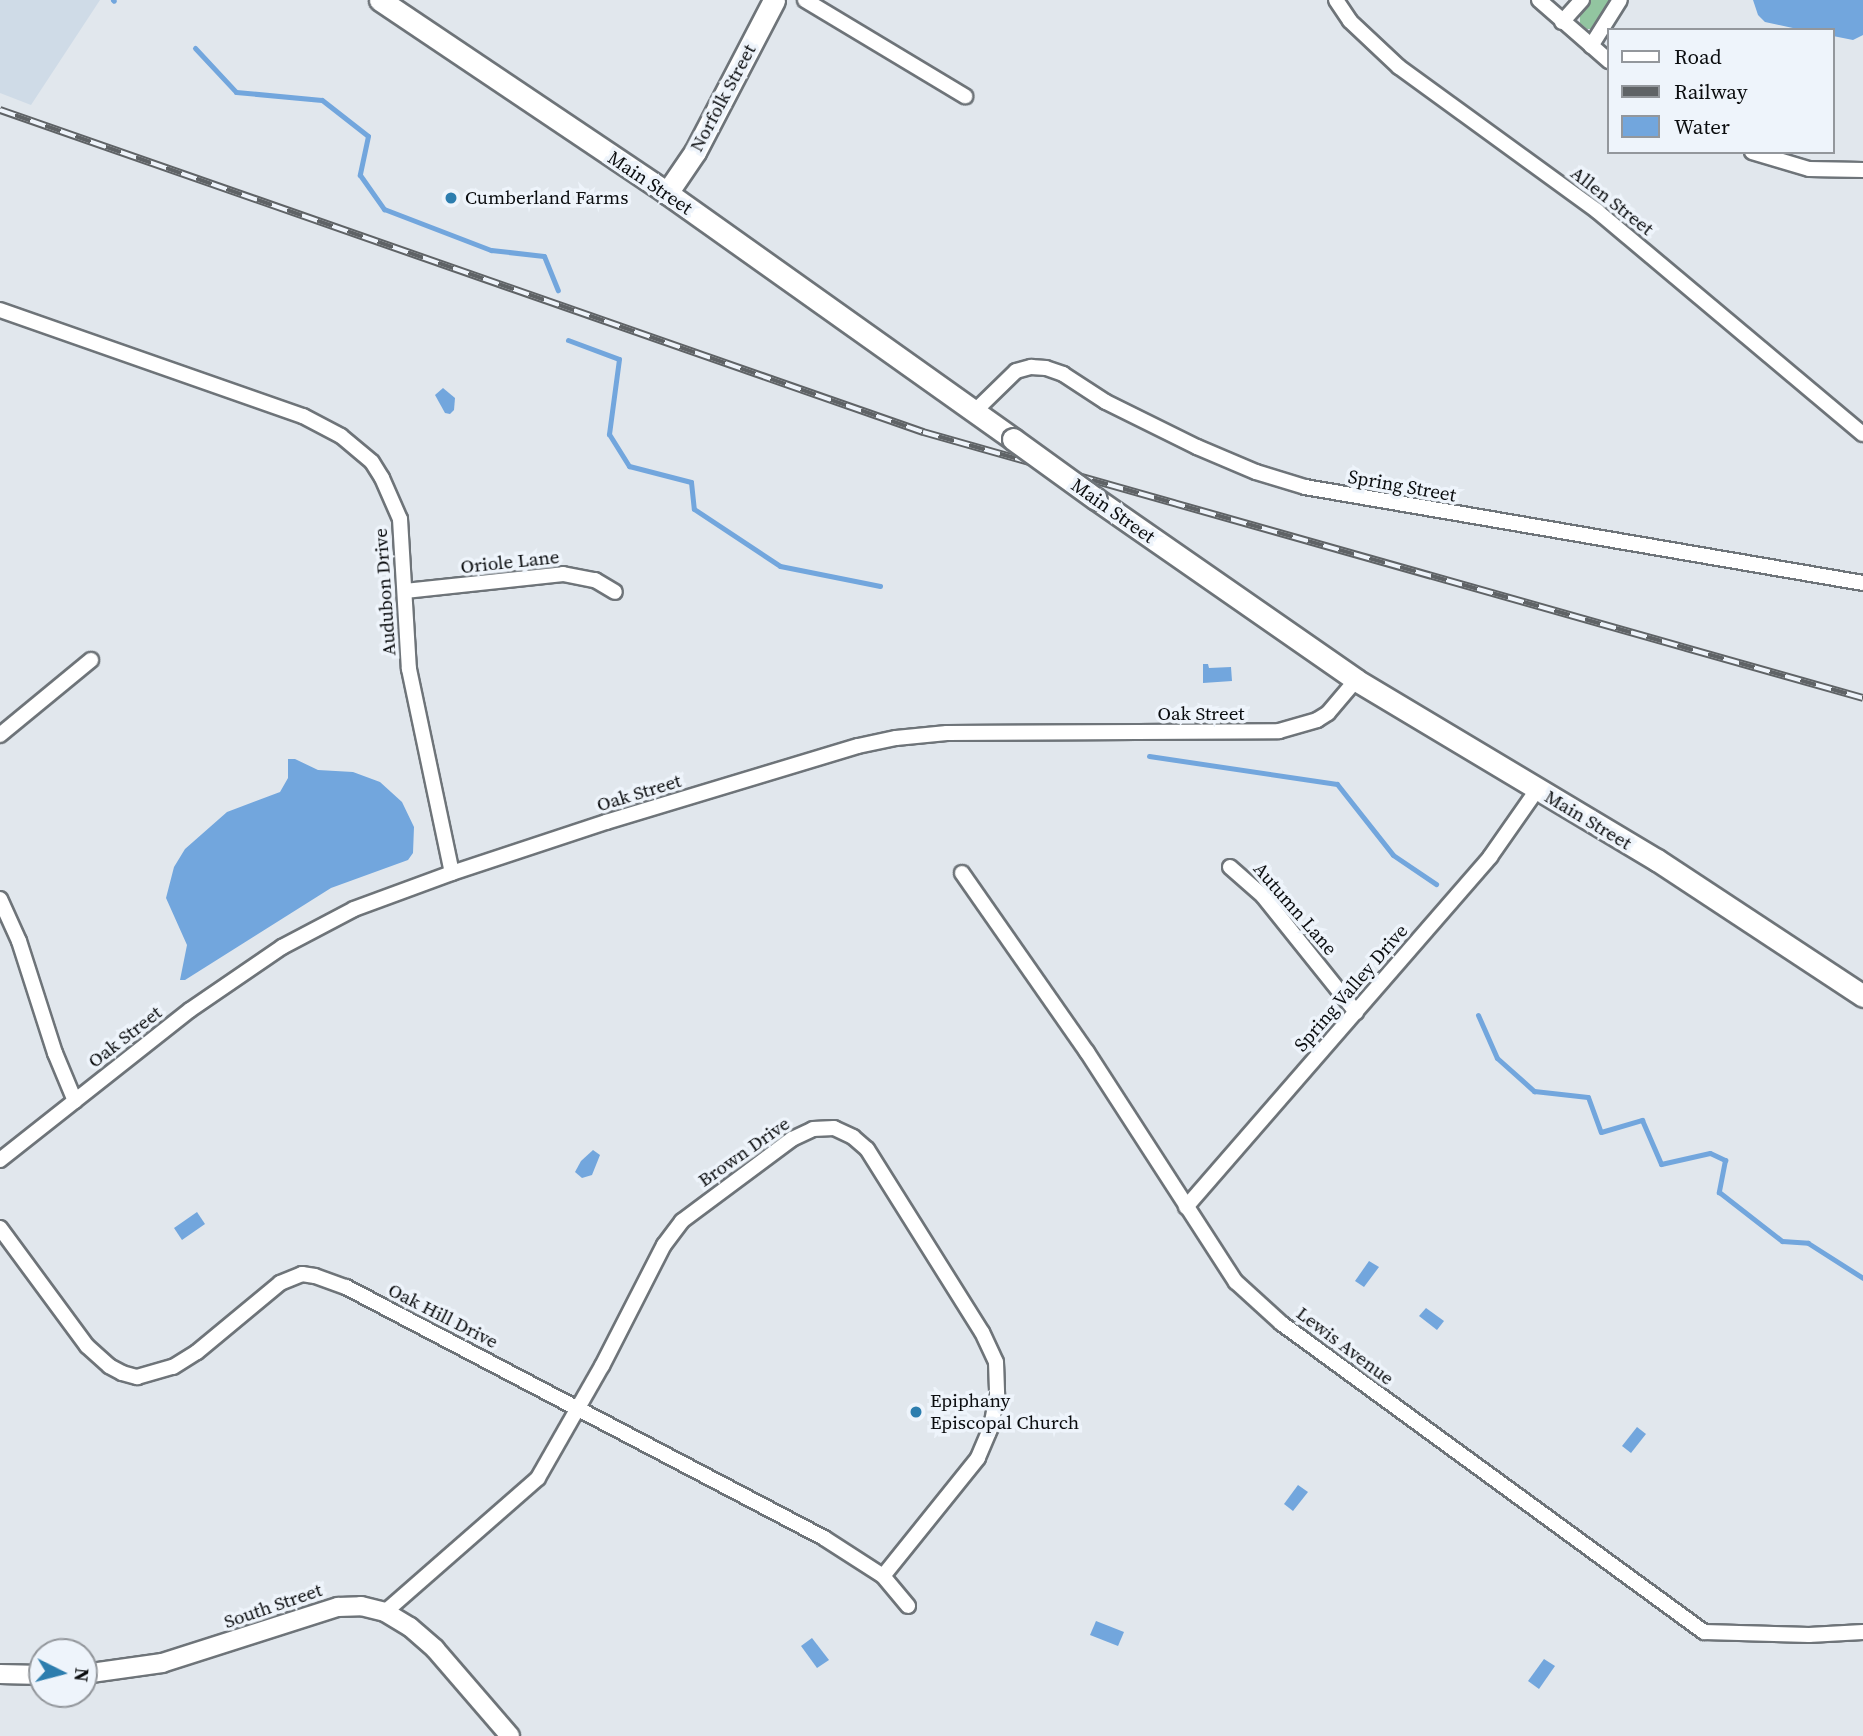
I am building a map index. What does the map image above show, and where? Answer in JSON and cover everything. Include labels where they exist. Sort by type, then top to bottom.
[{"type":"main road","name":"Main Street","points":[[380,0],[667,194],[1356,680],[1697,886],[1863,996]]},
{"type":"main road","name":"Norfolk Street","points":[[667,194],[695,152],[774,0]]},
{"type":"street","points":[[805,0],[965,96]]},
{"type":"street","name":"Allen Street","points":[[1336,0],[1350,20],[1399,67],[1597,211],[1863,434]]},
{"type":"street","points":[[1539,0],[1608,60]]},
{"type":"street","points":[[1562,22],[1582,0]]},
{"type":"street","points":[[1591,46],[1620,0]]},
{"type":"street","points":[[1757,154],[1809,169],[1863,170]]},
{"type":"street","name":"Audubon Drive","points":[[0,310],[303,416],[341,436],[372,462],[400,519],[409,669],[452,873]]},
{"type":"street","name":"Spring Street","points":[[975,411],[1016,371],[1031,367],[1046,368],[1063,374],[1106,402],[1197,447],[1256,472],[1305,487],[1863,583]]},
{"type":"street","name":"Oriole Lane","points":[[405,591],[563,574],[595,580],[615,592]]},
{"type":"street","points":[[0,735],[91,660]]},
{"type":"street","name":"Oak Street","points":[[0,1160],[190,1010],[282,947],[354,909],[452,873],[606,822],[858,746],[896,738],[947,733],[1279,731],[1317,720],[1328,713],[1356,680]]},
{"type":"street","name":"Spring Valley Drive","points":[[1186,1207],[1490,857],[1538,790]]},
{"type":"street","name":"Autumn Lane","points":[[1230,867],[1263,896],[1356,1012]]},
{"type":"street","name":"Lewis Avenue","points":[[962,873],[1087,1052],[1236,1282],[1281,1323],[1704,1632],[1809,1635],[1863,1632]]},
{"type":"street","points":[[0,899],[19,941],[55,1053],[75,1101]]},
{"type":"street","name":"Brown Drive","points":[[385,1612],[538,1478],[579,1408],[658,1255],[682,1221],[792,1139],[813,1129],[834,1128],[853,1137],[867,1149],[972,1314],[996,1362],[997,1396],[991,1427],[978,1458],[883,1576]]},
{"type":"street","name":"Oak Hill Drive","points":[[0,1228],[87,1346],[109,1366],[122,1373],[137,1377],[173,1367],[197,1352],[280,1283],[302,1274],[346,1287],[824,1538],[883,1576],[908,1606]]},
{"type":"street","name":"South Street","points":[[98,1672],[194,1654],[338,1607],[361,1606],[385,1612],[410,1627],[442,1656],[510,1736]]},
{"type":"street","points":[[0,1674],[28,1675]]},
{"type":"shaded area","points":[[0,0],[100,0],[31,105],[0,93]]},
{"type":"green space","points":[[1589,0],[1616,0],[1594,29],[1587,29],[1580,23],[1580,13]]},
{"type":"water","points":[[1753,0],[1863,0],[1863,35],[1853,40],[1835,36],[1835,28],[1793,28],[1765,22],[1758,15]]},
{"type":"water","points":[[443,388],[455,398],[454,410],[450,414],[445,413],[435,395]]},
{"type":"water","points":[[1203,664],[1208,664],[1209,668],[1231,667],[1232,681],[1203,683]]},
{"type":"water","points":[[288,759],[295,759],[318,770],[353,772],[380,782],[402,802],[414,827],[413,853],[408,860],[331,888],[185,980],[180,980],[187,945],[166,898],[174,867],[185,849],[227,812],[280,792],[288,778]]},
{"type":"water","points":[[593,1150],[600,1155],[592,1175],[582,1178],[575,1172],[581,1161]]},
{"type":"water","points":[[197,1212],[205,1224],[182,1240],[174,1228]]},
{"type":"water","points":[[1369,1261],[1379,1267],[1364,1287],[1355,1281]]},
{"type":"water","points":[[1426,1308],[1444,1321],[1437,1330],[1419,1316]]},
{"type":"water","points":[[1637,1427],[1646,1434],[1631,1453],[1622,1446]]},
{"type":"water","points":[[1298,1485],[1308,1492],[1293,1511],[1284,1504]]},
{"type":"water","points":[[1096,1621],[1124,1632],[1118,1646],[1090,1635]]},
{"type":"water","points":[[812,1638],[829,1660],[817,1668],[801,1646]]},
{"type":"water","points":[[1544,1659],[1555,1666],[1539,1689],[1528,1681]]},
{"type":"waterway","points":[[195,48],[236,92],[322,100],[368,136],[360,175],[384,209],[491,250],[544,256],[558,290]]},
{"type":"waterway","points":[[568,340],[619,359],[609,434],[629,466],[691,482],[694,509],[780,566],[880,586]]},
{"type":"waterway","points":[[1149,756],[1337,784],[1393,855],[1436,884]]},
{"type":"waterway","points":[[1478,1015],[1497,1058],[1534,1091],[1588,1097],[1601,1132],[1642,1120],[1661,1164],[1710,1153],[1725,1160],[1719,1192],[1782,1241],[1808,1243],[1863,1278]]},
{"type":"railway","points":[[0,110],[923,432],[1863,698]]},
{"type":"place","name":"Cumberland Farms","points":[[451,198]]},
{"type":"place","name":"Epiphany Episcopal Church","points":[[916,1412]]}]
